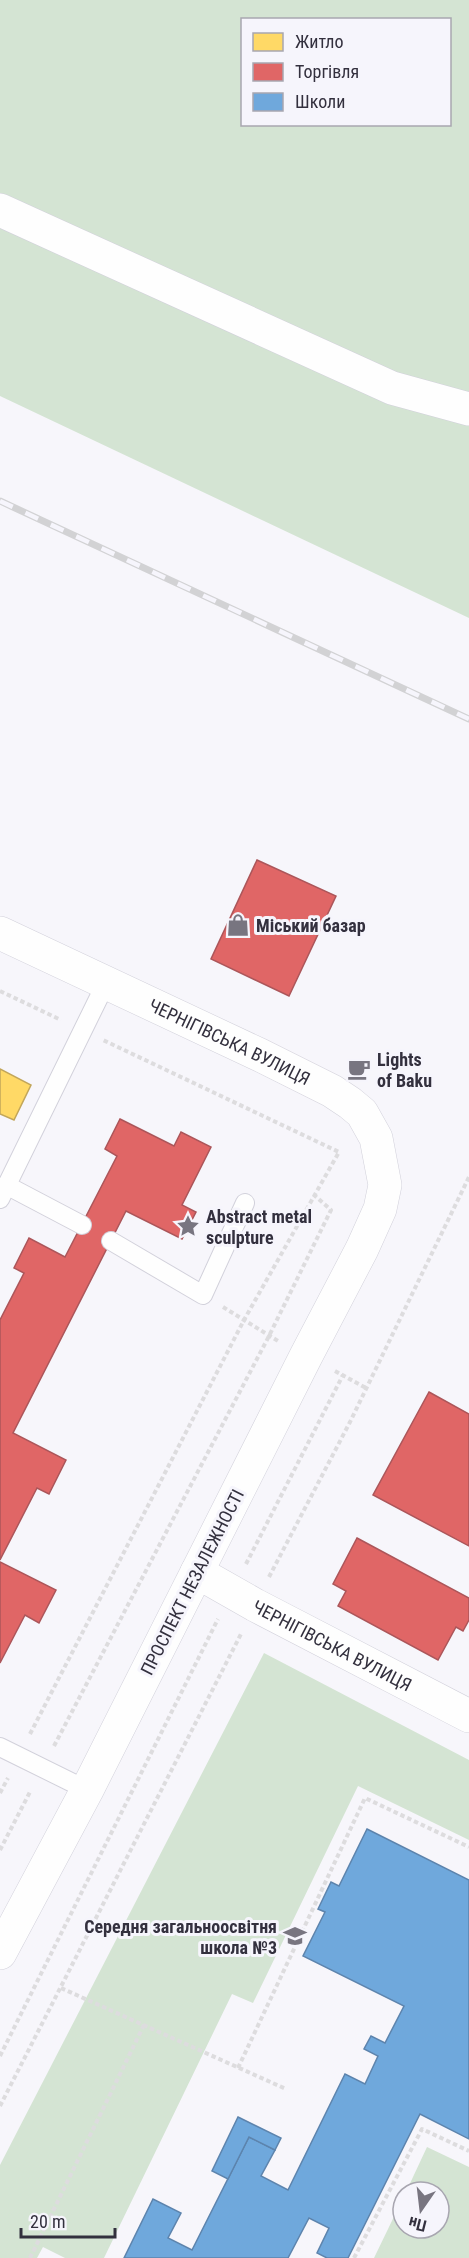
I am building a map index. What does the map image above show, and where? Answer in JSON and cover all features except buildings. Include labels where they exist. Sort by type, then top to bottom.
[{"type":"street","points":[[0,210],[392,388],[469,409]]},
{"type":"street","name":"ЧЕРНІГІВСЬКА ВУЛИЦЯ","points":[[0,933],[260,1055],[332,1091],[350,1103],[362,1113],[376,1138],[385,1185],[380,1209]]},
{"type":"street","name":"ПРОСПЕКТ НЕЗАЛЕЖНОСТІ","points":[[0,1953],[87,1790],[380,1209]]},
{"type":"street","name":"ЧЕРНІГІВСЬКА ВУЛИЦЯ","points":[[197,1572],[469,1716]]},
{"type":"lane","points":[[82,1225],[3,1192],[106,983]]},
{"type":"lane","points":[[111,1241],[203,1295],[245,1203]]},
{"type":"lane","points":[[0,1747],[87,1790]]},
{"type":"path","points":[[0,991],[339,1152],[244,1320],[0,1794]]},
{"type":"path","points":[[0,2056],[244,1598],[354,1413],[469,1177]]},
{"type":"path","points":[[0,1850],[269,1336],[331,1210],[314,1195]]},
{"type":"path","points":[[0,2106],[60,1988],[244,1598],[343,1375]]},
{"type":"path","points":[[238,2068],[365,1798],[469,1847]]},
{"type":"path","points":[[60,1988],[286,2089]]},
{"type":"path","points":[[30,2258],[144,2025]]},
{"type":"path","points":[[354,2258],[422,2129],[469,2151]]},
{"type":"green space","points":[[0,0],[469,0],[469,618],[0,396]]},
{"type":"green space","points":[[264,1653],[469,1760],[469,1840],[358,1786],[253,2003],[232,1994],[104,2258],[65,2258],[43,2247],[37,2258],[0,2258],[0,2165]]},
{"type":"green space","points":[[427,2147],[469,2167],[469,2258],[374,2258],[391,2223],[391,2240],[451,2240],[451,2180],[412,2180]]},
{"type":"railway","points":[[0,501],[469,719]]},
{"type":"place","name":"Міський базар","points":[[238,925]]},
{"type":"place","name":"Lights of Baku","points":[[359,1069]]},
{"type":"place","name":"Abstract metal sculpture","points":[[188,1226]]},
{"type":"place","name":"Середня загальноосвітня школа №3","points":[[295,1936]]}]
